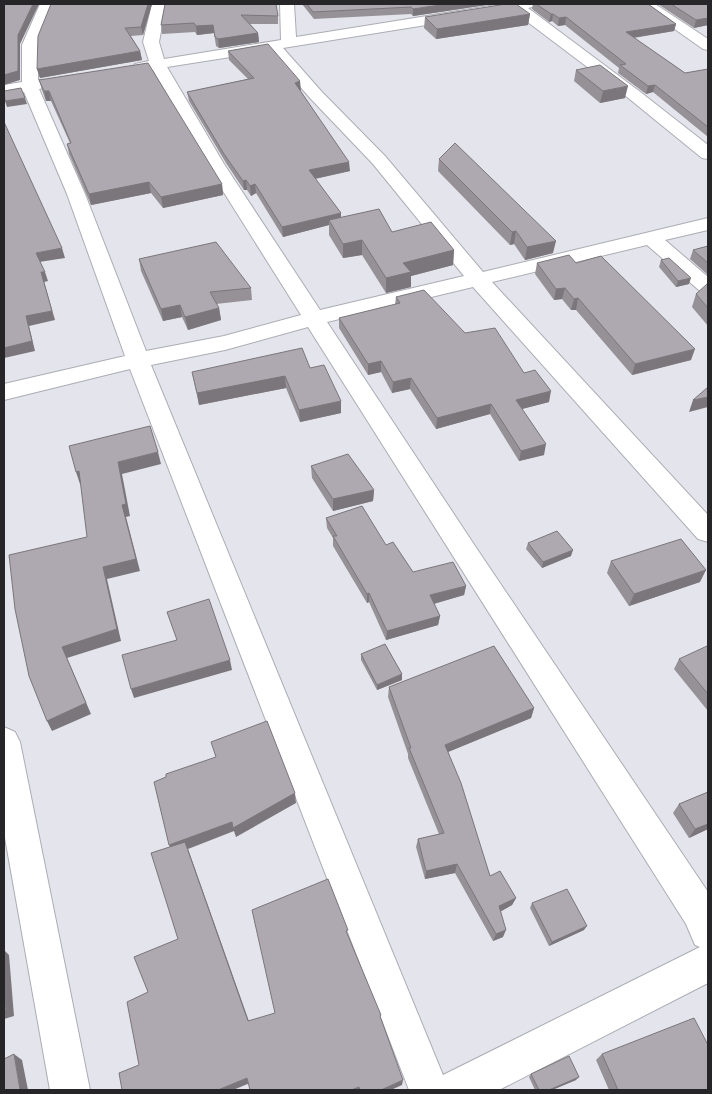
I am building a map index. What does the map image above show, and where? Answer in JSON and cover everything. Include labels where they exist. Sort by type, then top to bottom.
[{"type":"street","points":[[47,4],[30,44],[17,88],[76,194],[138,360],[429,1090]]},
{"type":"street","points":[[159,4],[151,42],[158,65],[215,164],[462,551],[700,912],[708,932]]},
{"type":"street","points":[[287,4],[281,44],[316,94],[379,160],[478,279],[708,532]]},
{"type":"street","points":[[646,4],[708,46]]},
{"type":"street","points":[[128,70],[281,44],[408,18],[521,5],[708,154]]},
{"type":"street","points":[[17,88],[60,81]]},
{"type":"street","points":[[4,392],[138,360],[225,343],[315,318],[708,224]]},
{"type":"street","points":[[650,237],[708,288]]},
{"type":"street","points":[[4,742],[70,1090]]},
{"type":"street","points":[[456,1090],[616,1012],[708,963]]},
{"type":"building","points":[[4,4],[33,4],[18,35],[18,71],[4,75]]},
{"type":"building","points":[[51,4],[148,4],[141,27],[125,28],[140,51],[37,69],[38,36]]},
{"type":"building","points":[[165,4],[276,4],[278,16],[241,15],[258,33],[218,39],[215,37],[213,25],[196,26],[194,23],[161,25]]},
{"type":"building","points":[[307,4],[447,4],[413,9],[411,7],[313,12]]},
{"type":"building","points":[[516,4],[530,14],[437,29],[425,17]]},
{"type":"building","points":[[536,4],[648,4],[676,24],[626,32],[685,73],[708,69],[708,127],[655,85],[648,86],[620,65],[626,64],[566,17],[559,18]]},
{"type":"building","points":[[671,4],[708,4],[708,18],[696,20]]},
{"type":"building","points":[[268,44],[300,81],[295,83],[349,162],[309,170],[341,213],[282,227],[255,184],[250,186],[246,180],[243,181],[224,154],[187,92],[254,78],[228,51]]},
{"type":"building","points":[[148,63],[222,184],[161,197],[149,182],[89,194],[67,144],[71,143],[49,91],[44,91],[39,80]]},
{"type":"building","points":[[600,65],[628,86],[603,91],[576,70]]},
{"type":"building","points":[[21,88],[25,98],[5,101],[4,91]]},
{"type":"building","points":[[4,122],[62,248],[36,253],[45,272],[41,272],[52,311],[26,316],[32,341],[4,348]]},
{"type":"building","points":[[455,143],[556,241],[527,247],[516,231],[512,232],[439,159]]},
{"type":"building","points":[[379,209],[392,232],[431,222],[454,250],[403,263],[411,272],[386,278],[362,240],[343,244],[329,220]]},
{"type":"building","points":[[216,242],[251,288],[210,292],[219,308],[185,317],[180,305],[161,309],[139,259]]},
{"type":"building","points":[[708,246],[708,263],[693,250]]},
{"type":"building","points":[[569,255],[576,263],[601,256],[695,349],[635,364],[578,298],[574,299],[565,288],[556,289],[537,263]]},
{"type":"building","points":[[669,258],[691,278],[678,281],[661,260]]},
{"type":"building","points":[[708,285],[708,308],[696,294]]},
{"type":"building","points":[[424,290],[465,333],[495,328],[524,373],[535,370],[551,391],[516,400],[546,444],[521,451],[491,404],[437,418],[411,378],[393,382],[381,361],[368,364],[339,318],[400,303],[396,297]]},
{"type":"building","points":[[302,348],[310,368],[324,365],[341,401],[299,410],[285,376],[197,393],[192,372]]},
{"type":"building","points":[[708,387],[708,397],[693,400]]},
{"type":"building","points":[[150,426],[158,452],[118,462],[126,504],[122,505],[136,559],[103,567],[117,629],[62,647],[86,703],[47,721],[29,676],[15,609],[9,555],[87,537],[79,471],[76,472],[69,446]]},
{"type":"building","points":[[348,454],[374,490],[333,499],[311,466]]},
{"type":"building","points":[[362,506],[386,545],[393,542],[413,572],[453,562],[466,586],[430,595],[440,616],[387,631],[369,593],[367,594],[333,536],[337,536],[326,518]]},
{"type":"building","points":[[557,531],[573,550],[543,562],[528,543]]},
{"type":"building","points":[[681,539],[706,570],[634,594],[611,561]]},
{"type":"building","points":[[209,599],[230,660],[131,689],[122,655],[177,640],[167,612]]},
{"type":"building","points":[[385,644],[402,674],[377,685],[361,654]]},
{"type":"building","points":[[494,646],[534,708],[445,745],[461,783],[490,876],[500,871],[516,898],[499,906],[506,930],[496,934],[457,864],[426,871],[418,839],[444,833],[409,748],[411,748],[389,687]]},
{"type":"building","points":[[707,646],[708,648],[708,694],[679,659]]},
{"type":"building","points":[[267,721],[295,793],[233,828],[232,822],[169,845],[154,782],[166,777],[166,774],[216,757],[211,742]]},
{"type":"building","points":[[708,792],[708,824],[695,829],[679,804]]},
{"type":"building","points":[[185,842],[248,1021],[275,1013],[252,910],[328,879],[348,930],[346,931],[381,1015],[403,1080],[381,1090],[360,1090],[359,1087],[351,1090],[250,1090],[247,1078],[218,1090],[122,1090],[119,1073],[139,1065],[127,1002],[148,992],[134,957],[178,939],[151,853]]},
{"type":"building","points":[[567,889],[587,926],[552,942],[532,903]]},
{"type":"building","points":[[4,987],[6,1010],[4,1010]]},
{"type":"building","points":[[694,1018],[708,1045],[708,1090],[618,1090],[602,1054]]},
{"type":"building","points":[[14,1054],[20,1090],[4,1090],[4,1059]]},
{"type":"building","points":[[569,1056],[579,1077],[549,1090],[539,1090],[531,1074]]}]
